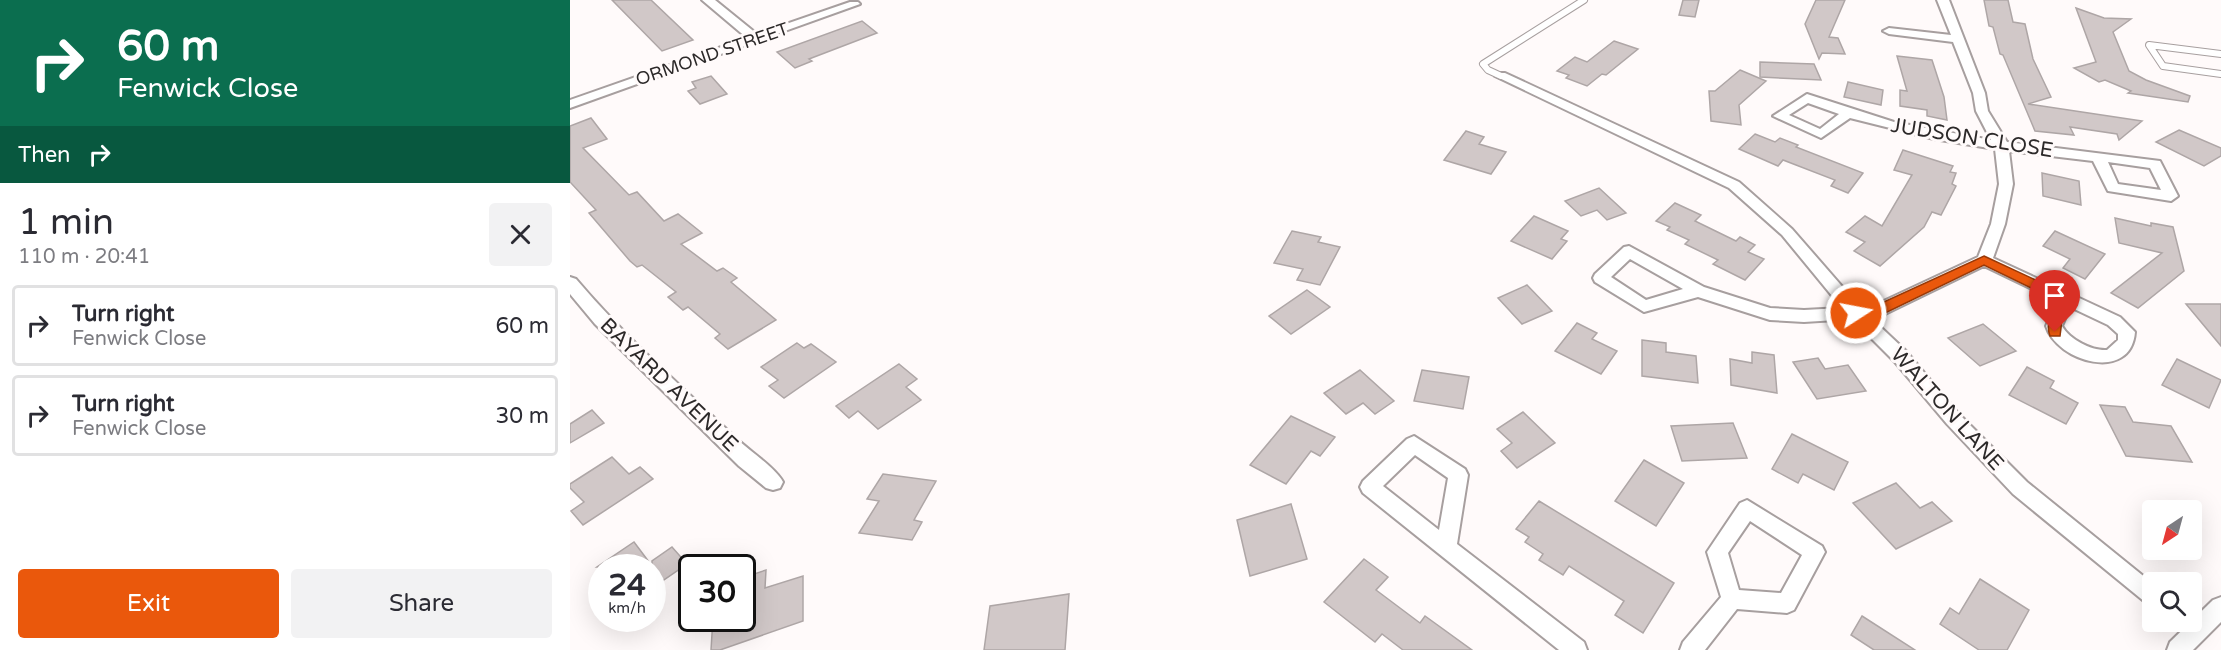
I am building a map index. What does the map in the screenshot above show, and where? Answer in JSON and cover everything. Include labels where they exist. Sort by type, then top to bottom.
[{"type":"street","points":[[708,0],[756,39]]},
{"type":"street","points":[[1698,291],[1644,306],[1601,278],[1629,251],[1698,291],[1770,314],[1804,316],[1875,312],[1984,260],[1998,224],[2006,183],[2001,144],[1992,132],[1982,111],[1979,93],[1943,0]]},
{"type":"street","name":"ORMOND STREET","points":[[570,104],[854,4]]},
{"type":"street","points":[[1889,31],[1959,39]]},
{"type":"street","name":"WALTON LANE","points":[[1502,76],[1734,185],[1787,232],[1856,313],[1900,356],[1953,419],[2020,488],[2142,588]]},
{"type":"street","name":"JUDSON CLOSE","points":[[1846,115],[1914,132],[2155,164],[2171,196],[2114,188],[2098,157]]},
{"type":"street","points":[[1984,260],[2066,300]]},
{"type":"street","name":"BAYARD AVENUE","points":[[570,283],[601,320],[746,460],[773,482]]},
{"type":"street","points":[[1448,546],[1458,475],[1414,444],[1371,487],[1576,650]]},
{"type":"street","points":[[1747,509],[1815,552],[1787,603],[1732,599],[1718,552],[1747,509]]},
{"type":"street","points":[[1691,650],[1732,599]]},
{"type":"street","points":[[2202,620],[2221,608]]},
{"type":"street","points":[[2178,650],[2189,632]]},
{"type":"lane","points":[[1502,76],[1488,70],[1483,64],[1584,0]]},
{"type":"lane","points":[[2221,54],[2149,45],[2163,66],[2221,74]]},
{"type":"building","points":[[612,0],[651,0],[693,40],[662,51]]},
{"type":"building","points":[[1683,0],[1699,0],[1695,17],[1679,15]]},
{"type":"building","points":[[1816,0],[1845,0],[1829,37],[1838,38],[1845,54],[1822,53],[1819,59],[1805,24]]},
{"type":"building","points":[[1984,0],[2008,0],[2013,22],[2025,24],[2033,59],[2051,97],[2028,104],[2142,121],[2119,140],[2117,134],[2070,127],[2074,135],[2035,131],[2003,55],[2000,54],[1993,27],[1989,26]]},
{"type":"building","points":[[2076,8],[2104,18],[2131,19],[2113,32],[2129,71],[2146,80],[2190,96],[2188,102],[2128,93],[2131,91],[2105,80],[2099,82],[2074,68],[2096,62]]},
{"type":"building","points":[[862,21],[877,33],[809,59],[812,61],[795,68],[777,52]]},
{"type":"building","points":[[1614,41],[1638,49],[1606,75],[1602,74],[1587,86],[1566,78],[1569,75],[1557,71],[1575,57],[1587,62]]},
{"type":"building","points":[[1897,56],[1932,60],[1944,97],[1947,120],[1927,116],[1927,110],[1900,106],[1900,90],[1907,91]]},
{"type":"building","points":[[1760,62],[1814,64],[1821,80],[1760,77]]},
{"type":"building","points":[[1740,70],[1766,81],[1739,105],[1741,125],[1711,121],[1709,91],[1715,91]]},
{"type":"building","points":[[711,76],[727,94],[700,104],[688,91],[696,88],[692,82]]},
{"type":"building","points":[[1848,82],[1883,90],[1881,105],[1844,97]]},
{"type":"building","points":[[591,118],[607,139],[583,148],[629,195],[637,192],[664,221],[678,214],[702,233],[681,244],[717,271],[723,268],[737,278],[731,282],[776,320],[728,349],[715,338],[720,334],[688,307],[683,310],[668,297],[676,292],[642,265],[637,267],[630,261],[589,213],[596,210],[570,182],[570,126]]},
{"type":"building","points":[[2179,130],[2221,148],[2221,156],[2204,166],[2156,142]]},
{"type":"building","points":[[1466,131],[1484,137],[1479,144],[1506,152],[1491,174],[1444,160]]},
{"type":"building","points":[[1755,134],[1775,142],[1780,138],[1798,145],[1796,147],[1863,173],[1848,193],[1831,186],[1835,180],[1783,160],[1778,166],[1739,149]]},
{"type":"building","points":[[1903,150],[1953,166],[1950,172],[1956,173],[1952,184],[1956,186],[1941,215],[1932,212],[1924,227],[1880,266],[1854,251],[1865,242],[1846,232],[1865,216],[1882,226],[1912,175],[1894,170]]},
{"type":"building","points":[[2042,173],[2079,181],[2081,205],[2043,196]]},
{"type":"building","points":[[1599,188],[1626,213],[1607,220],[1597,210],[1581,216],[1565,201]]},
{"type":"building","points":[[1675,203],[1701,215],[1695,221],[1736,241],[1740,237],[1755,245],[1748,252],[1764,259],[1745,280],[1713,264],[1718,260],[1685,244],[1689,240],[1667,230],[1670,227],[1656,221]]},
{"type":"building","points":[[1534,216],[1568,231],[1561,239],[1567,241],[1552,259],[1511,241]]},
{"type":"building","points":[[2115,218],[2151,226],[2151,223],[2173,227],[2184,271],[2138,308],[2111,293],[2162,253],[2119,243]]},
{"type":"building","points":[[1292,231],[1321,237],[1318,242],[1340,247],[1320,285],[1297,280],[1303,269],[1274,263]]},
{"type":"building","points":[[2055,231],[2105,254],[2085,279],[2063,268],[2070,259],[2043,246]]},
{"type":"building","points":[[1527,285],[1552,311],[1522,324],[1498,298]]},
{"type":"building","points":[[1307,290],[1330,307],[1291,334],[1269,316]]},
{"type":"building","points":[[2186,304],[2221,304],[2221,346]]},
{"type":"building","points":[[1577,323],[1597,333],[1592,339],[1617,351],[1601,374],[1555,351]]},
{"type":"building","points":[[1983,324],[2016,351],[1980,366],[1948,338]]},
{"type":"building","points":[[1642,340],[1666,343],[1666,352],[1696,356],[1698,383],[1642,376]]},
{"type":"building","points":[[797,343],[804,348],[811,344],[836,362],[784,398],[769,386],[778,380],[761,367]]},
{"type":"building","points":[[1752,352],[1774,355],[1777,393],[1731,385],[1730,359],[1752,363]]},
{"type":"building","points":[[1818,358],[1825,369],[1848,365],[1866,391],[1817,399],[1793,362]]},
{"type":"building","points":[[2177,359],[2221,380],[2209,408],[2162,385]]},
{"type":"building","points":[[899,364],[917,379],[906,387],[921,400],[878,429],[858,411],[849,418],[836,406]]},
{"type":"building","points":[[2027,367],[2054,381],[2050,388],[2078,403],[2066,424],[2009,395]]},
{"type":"building","points":[[1360,370],[1394,401],[1375,414],[1363,403],[1346,414],[1324,393]]},
{"type":"building","points":[[1422,370],[1469,377],[1463,409],[1414,401]]},
{"type":"building","points":[[2100,405],[2125,407],[2133,422],[2171,426],[2192,462],[2126,456]]},
{"type":"building","points":[[592,410],[604,423],[570,443],[570,424]]},
{"type":"building","points":[[1523,412],[1555,443],[1517,468],[1501,451],[1512,443],[1497,429]]},
{"type":"building","points":[[1291,416],[1335,437],[1320,456],[1311,451],[1286,484],[1250,465]]},
{"type":"building","points":[[1733,423],[1747,458],[1682,461],[1671,426]]},
{"type":"building","points":[[1792,434],[1848,462],[1834,490],[1803,474],[1798,483],[1772,469]]},
{"type":"building","points":[[612,457],[629,474],[640,467],[653,479],[583,525],[571,511],[584,502],[570,488],[570,484]]},
{"type":"building","points":[[1644,460],[1684,483],[1656,526],[1615,501]]},
{"type":"building","points":[[883,474],[936,481],[914,520],[922,522],[912,540],[859,533],[879,501],[867,499]]},
{"type":"building","points":[[1896,483],[1920,508],[1932,502],[1952,521],[1896,549],[1853,503]]},
{"type":"building","points":[[1539,501],[1674,583],[1643,633],[1615,615],[1624,601],[1569,566],[1563,575],[1539,560],[1543,554],[1525,542],[1529,537],[1516,529]]},
{"type":"building","points":[[1291,504],[1307,559],[1250,576],[1237,520]]},
{"type":"building","points":[[634,542],[643,554],[616,554]]},
{"type":"building","points":[[672,547],[678,554],[678,570],[666,578],[666,554],[662,554]]},
{"type":"building","points":[[1364,559],[1388,577],[1376,590],[1420,623],[1425,616],[1472,650],[1403,650],[1382,634],[1375,642],[1324,602]]},
{"type":"building","points":[[766,570],[765,588],[803,576],[803,621],[720,650],[711,650],[712,632],[756,632],[756,573]]},
{"type":"building","points":[[1980,579],[2029,610],[2007,650],[1979,650],[1940,624],[1950,608],[1959,614]]},
{"type":"building","points":[[1069,594],[1065,650],[984,650],[990,606]]},
{"type":"building","points":[[1862,616],[1915,650],[1874,650],[1851,635]]},
{"type":"route","points":[[1856,313],[1875,312],[1984,260],[2066,300],[2055,320],[2055,332]]}]
